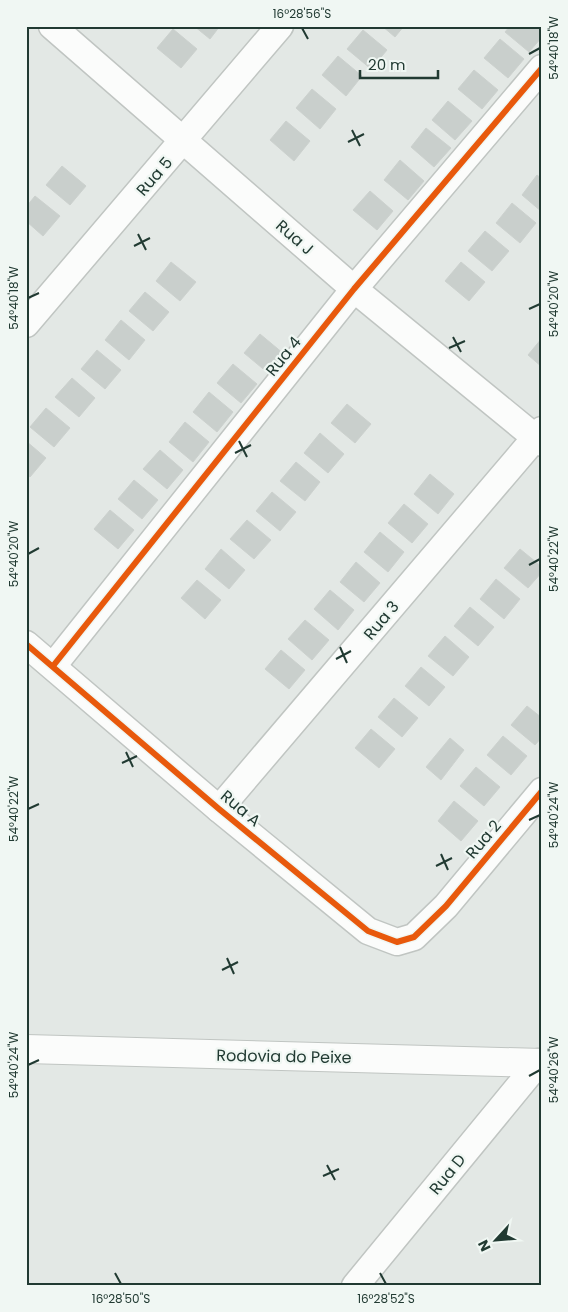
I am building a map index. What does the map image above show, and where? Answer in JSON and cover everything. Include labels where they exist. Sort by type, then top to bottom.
[{"type":"street","name":"Rua J","points":[[52,26],[354,289],[540,437]]},
{"type":"street","name":"Rua 5","points":[[26,324],[280,26]]},
{"type":"street","name":"Rua 4","points":[[53,666],[354,289],[542,68]]},
{"type":"street","name":"Rua 3","points":[[219,808],[540,437]]},
{"type":"street","name":"Rua A","points":[[26,644],[219,808],[368,931],[397,942],[414,937],[446,906]]},
{"type":"street","name":"Rua 2","points":[[446,906],[542,791]]},
{"type":"street","name":"Rodovia do Peixe","points":[[26,1049],[540,1062]]},
{"type":"street","name":"Rua D","points":[[355,1286],[540,1062]]},
{"type":"building","points":[[194,26],[220,26],[210,39]]},
{"type":"building","points":[[382,26],[404,26],[395,37]]},
{"type":"building","points":[[510,26],[537,26],[542,30],[542,37],[529,52],[505,32]]},
{"type":"building","points":[[173,29],[197,49],[181,68],[157,48]]},
{"type":"building","points":[[363,30],[387,50],[371,69],[347,49]]},
{"type":"building","points":[[500,39],[524,59],[508,78],[484,58]]},
{"type":"building","points":[[338,56],[362,76],[346,96],[322,75]]},
{"type":"building","points":[[474,70],[498,90],[482,109],[458,89]]},
{"type":"building","points":[[312,89],[336,109],[320,129],[296,108]]},
{"type":"building","points":[[448,101],[472,121],[455,140],[432,120]]},
{"type":"building","points":[[286,121],[310,141],[294,161],[270,140]]},
{"type":"building","points":[[426,128],[451,148],[434,167],[411,147]]},
{"type":"building","points":[[400,160],[424,181],[408,200],[384,180]]},
{"type":"building","points":[[62,166],[86,186],[70,205],[46,185]]},
{"type":"building","points":[[537,175],[542,179],[542,212],[522,195]]},
{"type":"building","points":[[370,191],[393,211],[377,230],[353,210]]},
{"type":"building","points":[[35,196],[60,216],[43,236],[26,221],[26,207]]},
{"type":"building","points":[[512,203],[536,223],[520,243],[496,223]]},
{"type":"building","points":[[485,231],[509,251],[492,271],[468,251]]},
{"type":"building","points":[[171,262],[196,282],[180,301],[156,281]]},
{"type":"building","points":[[461,262],[485,282],[469,301],[445,281]]},
{"type":"building","points":[[145,292],[169,312],[153,331],[129,311]]},
{"type":"building","points":[[121,320],[145,340],[129,360],[105,340]]},
{"type":"building","points":[[260,334],[284,354],[268,373],[244,353]]},
{"type":"building","points":[[542,338],[542,367],[528,355]]},
{"type":"building","points":[[97,350],[121,370],[105,389],[81,369]]},
{"type":"building","points":[[233,364],[257,384],[241,403],[217,383]]},
{"type":"building","points":[[72,378],[95,398],[79,417],[55,397]]},
{"type":"building","points":[[209,392],[233,412],[217,432],[193,412]]},
{"type":"building","points":[[347,404],[371,424],[355,443],[331,423]]},
{"type":"building","points":[[46,408],[70,428],[54,447],[30,427]]},
{"type":"building","points":[[185,422],[209,442],[193,462],[169,442]]},
{"type":"building","points":[[320,433],[344,454],[328,473],[304,453]]},
{"type":"building","points":[[26,441],[46,458],[30,477],[26,474]]},
{"type":"building","points":[[160,450],[183,470],[167,489],[143,469]]},
{"type":"building","points":[[296,462],[320,482],[305,501],[280,481]]},
{"type":"building","points":[[430,474],[454,494],[438,514],[414,494]]},
{"type":"building","points":[[134,480],[158,500],[142,519],[118,499]]},
{"type":"building","points":[[272,492],[296,512],[280,531],[256,511]]},
{"type":"building","points":[[404,504],[428,524],[412,543],[388,523]]},
{"type":"building","points":[[110,510],[134,530],[118,549],[94,529]]},
{"type":"building","points":[[247,520],[271,540],[254,559],[230,539]]},
{"type":"building","points":[[380,532],[404,552],[388,572],[364,552]]},
{"type":"building","points":[[221,549],[245,570],[229,589],[205,569]]},
{"type":"building","points":[[520,549],[542,567],[542,572],[528,588],[504,568]]},
{"type":"building","points":[[356,562],[380,583],[364,602],[340,582]]},
{"type":"building","points":[[496,579],[520,599],[504,619],[480,599]]},
{"type":"building","points":[[197,580],[221,600],[205,619],[181,598]]},
{"type":"building","points":[[330,590],[354,610],[338,630],[314,609]]},
{"type":"building","points":[[470,607],[494,627],[478,646],[454,626]]},
{"type":"building","points":[[305,620],[329,640],[312,660],[288,639]]},
{"type":"building","points":[[445,636],[469,657],[453,676],[428,656]]},
{"type":"building","points":[[281,650],[305,670],[289,689],[265,669]]},
{"type":"building","points":[[421,667],[445,687],[429,706],[405,686]]},
{"type":"building","points":[[394,698],[418,718],[402,737],[378,717]]},
{"type":"building","points":[[527,706],[542,718],[542,737],[535,745],[511,725]]},
{"type":"building","points":[[371,729],[395,749],[379,768],[355,748]]},
{"type":"building","points":[[503,736],[527,756],[511,775],[487,755]]},
{"type":"building","points":[[450,738],[464,750],[441,780],[426,767]]},
{"type":"building","points":[[476,767],[500,787],[484,806],[460,786]]},
{"type":"building","points":[[454,801],[478,821],[461,841],[438,821]]},
{"type":"cycle path","points":[[53,666],[354,289],[542,68]]},
{"type":"cycle path","points":[[26,644],[219,809],[368,931],[397,942],[414,937],[446,906],[542,791]]}]
